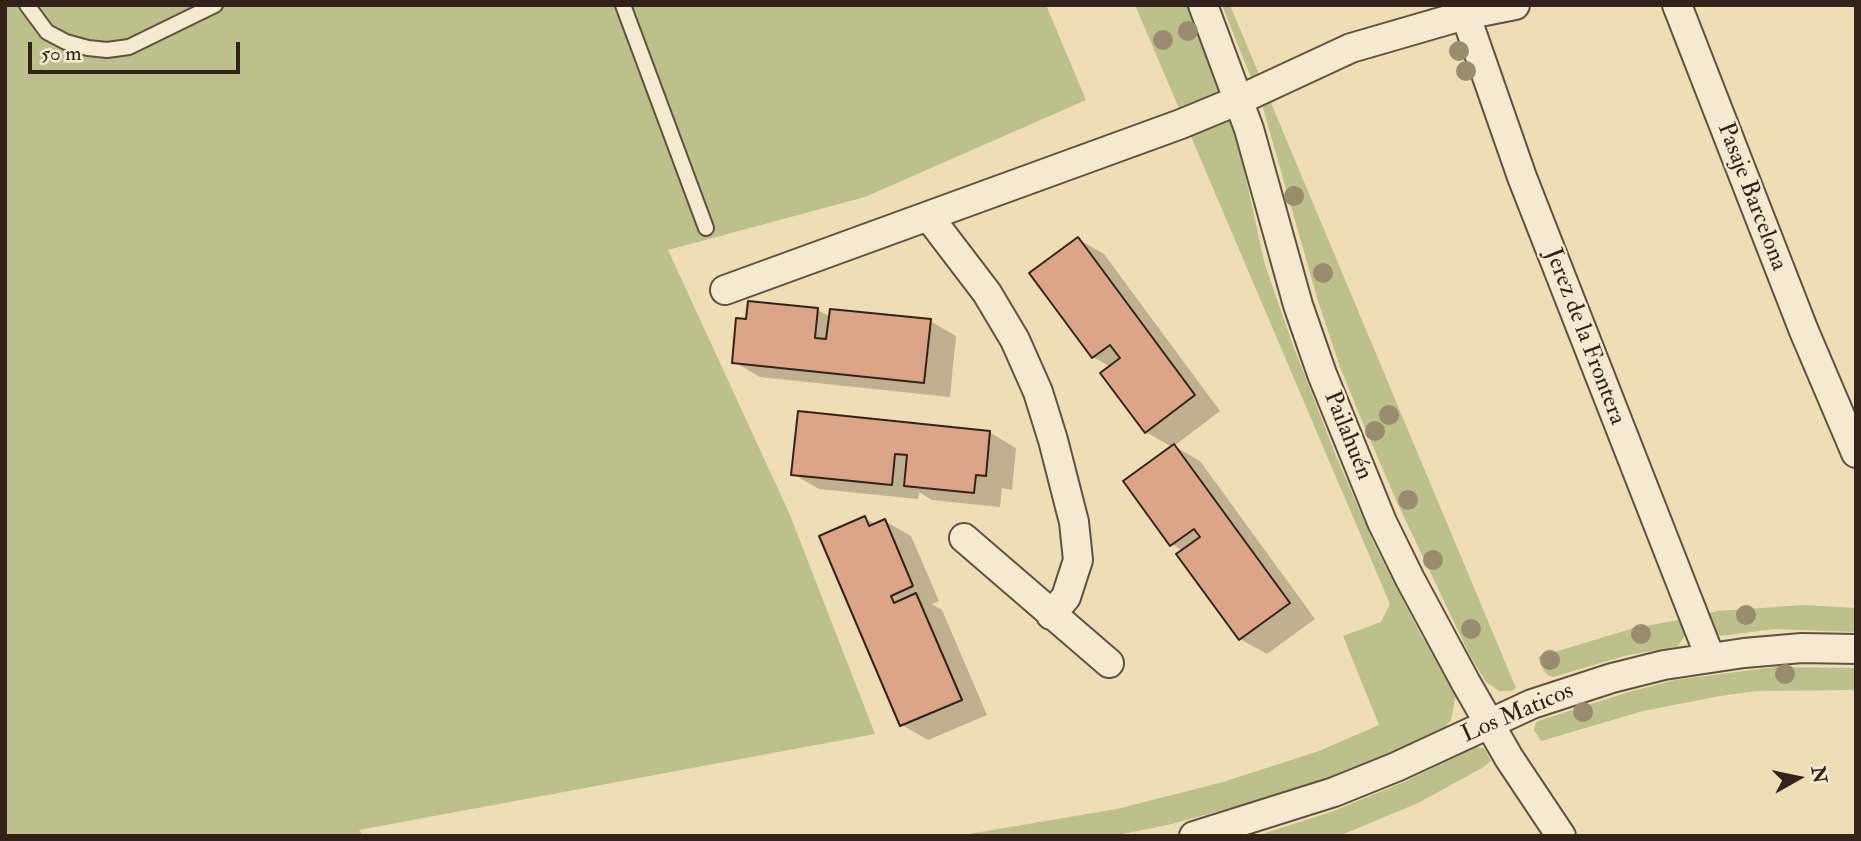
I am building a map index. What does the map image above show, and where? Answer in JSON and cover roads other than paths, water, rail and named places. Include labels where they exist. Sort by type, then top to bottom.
[{"type":"street","name":"Pailahuén","points":[[1203,5],[1239,100],[1258,160],[1297,306],[1358,465],[1410,579],[1509,758],[1562,836]]},
{"type":"street","points":[[725,290],[1117,148],[1239,100],[1351,48],[1464,10],[1515,5]]},
{"type":"street","name":"Pasaje Barcelona","points":[[1677,5],[1804,331],[1842,388],[1856,453]]},
{"type":"street","name":"Jerez de la Frontera","points":[[1464,10],[1522,177],[1710,657]]},
{"type":"street","points":[[929,216],[987,293],[1015,341],[1038,392],[1053,440],[1074,522],[1078,560],[1066,597],[1051,615]]},
{"type":"street","points":[[964,538],[1109,663]]},
{"type":"street","name":"Los Maticos","points":[[1194,836],[1334,792],[1551,696],[1664,665],[1710,657],[1802,648],[1856,649]]},
{"type":"lane","points":[[27,5],[47,32],[88,48],[107,50],[129,47],[215,5]]},
{"type":"lane","points":[[623,5],[706,228]]}]
